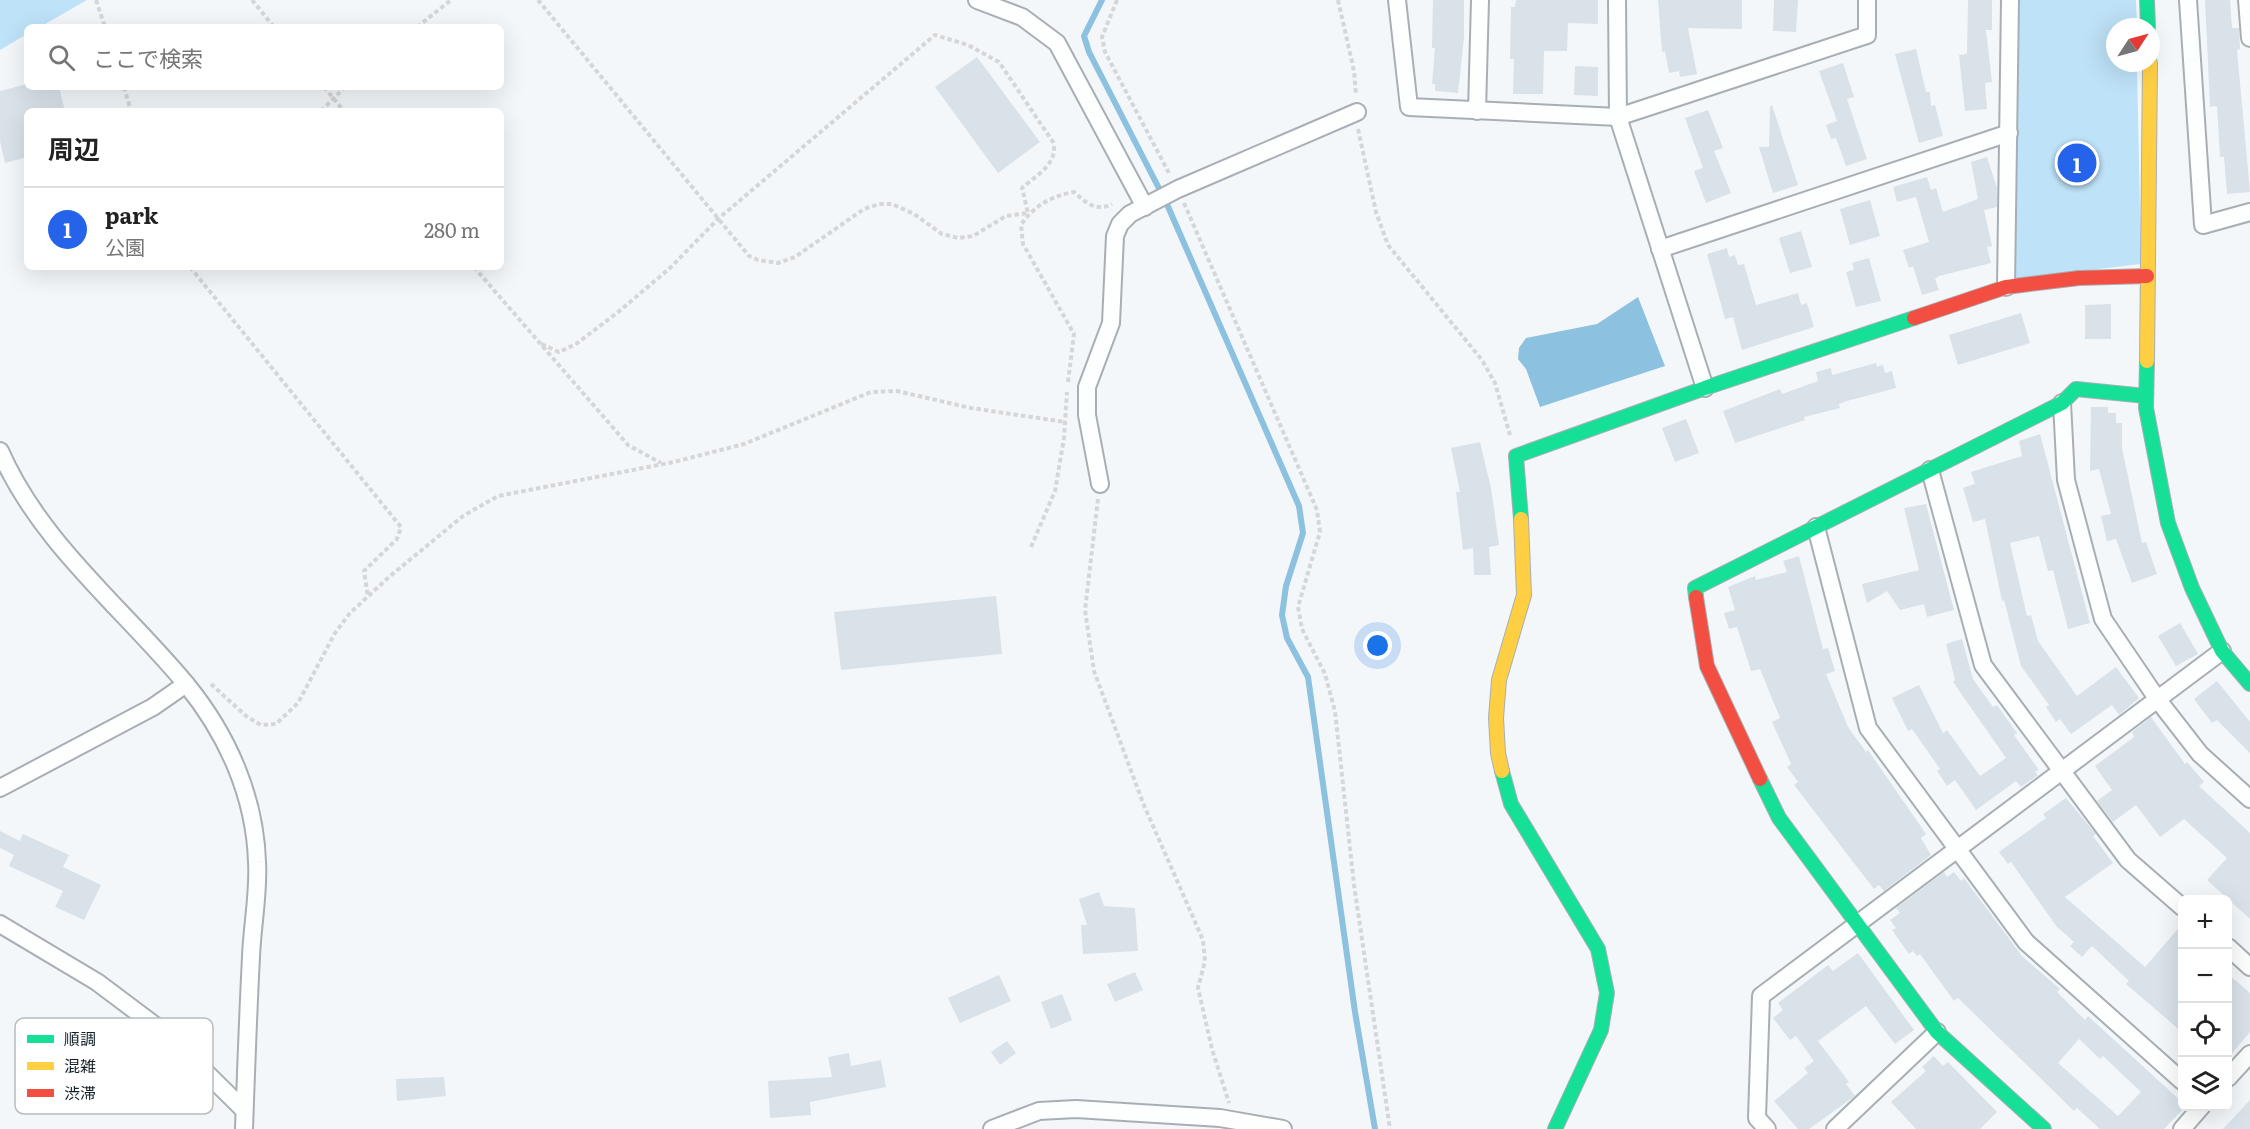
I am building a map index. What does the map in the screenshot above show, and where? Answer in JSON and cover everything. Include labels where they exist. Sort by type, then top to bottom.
[{"type":"street","points":[[977,0],[1022,17],[1057,43],[1141,200]]},
{"type":"street","points":[[1396,0],[1410,107],[1618,117],[1867,35],[1867,0]]},
{"type":"street","points":[[1477,111],[1480,0]]},
{"type":"street","points":[[1617,0],[1618,117],[1705,388]]},
{"type":"street","points":[[2006,286],[2010,0]]},
{"type":"street","points":[[2147,0],[2148,18]]},
{"type":"street","points":[[2188,0],[2204,225],[2250,212]]},
{"type":"street","points":[[2247,0],[2250,38]]},
{"type":"street","points":[[2150,72],[2146,396],[2168,523],[2192,588],[2222,651],[2250,684]]},
{"type":"street","points":[[1100,484],[1087,415],[1087,387],[1112,323],[1115,236],[1120,224],[1141,200],[1178,189],[1357,112]]},
{"type":"street","points":[[1660,249],[2009,133]]},
{"type":"street","points":[[1555,1129],[1603,1026],[1607,999],[1605,976],[1598,949],[1511,804],[1498,753],[1499,680],[1524,595],[1525,572],[1516,456],[1705,388],[2006,286],[2079,278],[2147,276]]},
{"type":"street","points":[[2044,1129],[2026,1123],[1937,1032],[1856,926],[1779,818],[1707,666],[1695,588],[2062,403],[2076,389],[2146,396]]},
{"type":"street","points":[[2062,403],[2066,480],[2103,619],[2158,700],[2200,754],[2250,799]]},
{"type":"street","points":[[0,451],[22,496],[48,530],[186,684],[217,726],[237,768],[247,797],[258,862],[243,1129]]},
{"type":"street","points":[[1930,470],[1983,665],[2128,860],[2178,904]]},
{"type":"street","points":[[1816,527],[1868,728],[2026,942],[2178,1077]]},
{"type":"street","points":[[1767,1129],[1757,1118],[1761,996],[2222,651]]},
{"type":"street","points":[[0,788],[144,712],[186,684]]},
{"type":"street","points":[[0,924],[98,982],[145,1018]]},
{"type":"street","points":[[2230,949],[2250,967]]},
{"type":"street","points":[[1835,1129],[1937,1032]]},
{"type":"street","points":[[2232,1074],[2250,1054]]},
{"type":"street","points":[[213,1079],[244,1110]]},
{"type":"street","points":[[992,1129],[1039,1111],[1076,1109],[1283,1129]]},
{"type":"street","points":[[2182,1129],[2198,1111]]},
{"type":"path","points":[[96,0],[104,24]]},
{"type":"path","points":[[252,0],[272,24]]},
{"type":"path","points":[[421,24],[451,0]]},
{"type":"path","points":[[538,0],[749,256],[778,263],[795,257],[864,209],[879,204],[892,204],[914,213],[942,234],[958,238],[973,236],[1006,216],[1028,213],[1060,195],[1074,192],[1087,204],[1103,208],[1141,200]]},
{"type":"path","points":[[1117,0],[1102,37],[1105,52],[1178,189],[1243,332],[1317,510],[1320,532],[1298,607],[1302,629],[1325,674],[1335,711],[1354,885],[1390,1129]]},
{"type":"path","points":[[1338,0],[1354,71],[1357,127],[1376,212],[1388,246],[1482,360],[1495,383],[1516,456]]},
{"type":"path","points":[[539,343],[560,352],[576,345],[670,268],[718,219],[935,35],[968,45],[999,62],[1053,142],[1056,152],[1051,162],[1022,188],[1028,213],[1020,225],[1023,244],[1074,334],[1065,422],[1054,491],[1031,547]]},
{"type":"path","points":[[125,90],[130,108]]},
{"type":"path","points":[[327,90],[342,108]]},
{"type":"path","points":[[324,108],[342,90]]},
{"type":"path","points":[[192,270],[401,527],[397,539],[364,572],[368,597]]},
{"type":"path","points":[[477,270],[628,445],[661,464]]},
{"type":"path","points":[[204,677],[246,716],[261,725],[276,724],[298,703],[335,633],[368,597],[463,516],[498,496],[661,464],[744,444],[871,392],[897,391],[971,408],[1065,422]]},
{"type":"path","points":[[1100,484],[1085,610],[1094,671],[1143,803],[1203,940],[1205,961],[1198,988],[1212,1049],[1236,1125]]},
{"type":"shaded area","points":[[0,0],[87,0],[45,24],[24,24],[24,36],[0,50]]},
{"type":"shaded area","points":[[2016,0],[2136,0],[2137,18],[2106,18],[2106,72],[2137,72],[2141,264],[2014,279]]},
{"type":"shaded area","points":[[1638,297],[1665,366],[1540,407],[1526,369],[1518,359],[1519,348],[1526,338],[1597,324]]},
{"type":"building","points":[[1433,0],[1464,0],[1464,37],[1458,93],[1435,91],[1435,84],[1432,84],[1435,48],[1432,48]]},
{"type":"building","points":[[1516,0],[1598,0],[1598,24],[1568,23],[1567,51],[1544,51],[1543,94],[1513,94],[1514,59],[1510,59],[1511,7],[1515,7]]},
{"type":"building","points":[[1658,0],[1742,0],[1742,29],[1688,28],[1697,74],[1680,77],[1679,71],[1669,73],[1665,51],[1662,52]]},
{"type":"building","points":[[1774,0],[1798,0],[1796,32],[1773,31]]},
{"type":"building","points":[[1968,0],[1992,0],[1992,30],[1986,30],[1992,82],[1985,83],[1987,109],[1965,111],[1959,55],[1967,54]]},
{"type":"building","points":[[2205,0],[2230,0],[2232,28],[2239,28],[2240,49],[2237,50],[2250,192],[2227,194],[2224,157],[2220,157],[2217,106],[2210,107]]},
{"type":"building","points":[[1916,49],[1926,92],[1930,92],[1931,106],[1935,105],[1943,136],[1919,143],[1895,54]]},
{"type":"building","points":[[977,57],[1040,142],[998,173],[935,87]]},
{"type":"building","points":[[1843,63],[1854,97],[1847,99],[1867,159],[1846,166],[1836,138],[1831,139],[1826,125],[1837,121],[1819,71]]},
{"type":"building","points":[[1575,66],[1598,67],[1598,96],[1574,95]]},
{"type":"building","points":[[24,85],[24,90],[60,90],[64,108],[24,108],[24,158],[5,163],[0,141],[0,91]]},
{"type":"building","points":[[1772,105],[1798,185],[1773,193],[1759,147],[1769,147],[1770,106]]},
{"type":"building","points":[[1708,110],[1723,148],[1714,151],[1731,193],[1706,203],[1694,171],[1703,168],[1685,118]]},
{"type":"building","points":[[1987,157],[1997,188],[1997,207],[1984,210],[1992,246],[1987,247],[1991,263],[1939,276],[1935,279],[1939,290],[1922,295],[1913,266],[1909,268],[1903,250],[1929,242],[1916,197],[1897,202],[1893,187],[1927,177],[1931,190],[1936,188],[1943,212],[1978,199],[1971,162]]},
{"type":"building","points":[[1870,200],[1880,236],[1850,245],[1840,209]]},
{"type":"building","points":[[1801,231],[1812,267],[1790,273],[1779,238]]},
{"type":"building","points":[[1727,248],[1729,257],[1735,255],[1738,265],[1744,264],[1756,305],[1798,293],[1801,305],[1807,303],[1814,327],[1742,350],[1733,317],[1725,319],[1707,254]]},
{"type":"building","points":[[1869,258],[1881,301],[1856,307],[1846,272],[1854,270],[1852,263]]},
{"type":"building","points":[[2111,304],[2111,339],[2085,339],[2085,305]]},
{"type":"building","points":[[2021,313],[2030,343],[1958,365],[1949,335]]},
{"type":"building","points":[[1876,363],[1877,367],[1883,365],[1885,373],[1892,371],[1896,388],[1847,401],[1839,404],[1840,408],[1804,417],[1805,420],[1735,443],[1723,411],[1780,389],[1782,394],[1818,381],[1816,372],[1831,368],[1832,375]]},
{"type":"building","points":[[2091,407],[2108,407],[2108,413],[2116,413],[2116,423],[2122,423],[2122,448],[2142,543],[2146,542],[2157,574],[2132,583],[2116,539],[2107,541],[2101,516],[2111,514],[2099,469],[2090,471]]},
{"type":"building","points":[[1686,419],[1699,453],[1675,462],[1662,428]]},
{"type":"building","points":[[2040,434],[2090,623],[2068,629],[2053,570],[2048,571],[2039,536],[2010,543],[2027,616],[2031,615],[2038,641],[2077,696],[2116,667],[2139,698],[2119,715],[2112,705],[2071,734],[2060,719],[2056,722],[2046,707],[2049,705],[2021,666],[2004,600],[2002,601],[1985,519],[1973,522],[1963,488],[1975,484],[1971,472],[2022,456],[2019,441]]},
{"type":"building","points":[[1480,442],[1491,488],[1499,545],[1489,547],[1491,575],[1474,575],[1473,548],[1463,550],[1456,492],[1460,492],[1451,448]]},
{"type":"building","points":[[1926,504],[1954,610],[1927,617],[1924,604],[1900,610],[1887,591],[1867,603],[1862,584],[1919,570],[1904,508]]},
{"type":"building","points":[[1799,556],[1823,649],[1828,648],[1835,671],[1826,674],[1848,727],[1866,752],[1868,750],[1926,834],[1921,838],[1931,855],[1884,891],[1879,885],[1874,889],[1794,785],[1798,782],[1787,767],[1791,764],[1772,722],[1780,718],[1760,669],[1751,671],[1737,627],[1729,629],[1724,613],[1735,610],[1728,587],[1755,576],[1756,580],[1787,572],[1783,561]]},
{"type":"building","points":[[996,596],[1002,654],[841,670],[834,612]]},
{"type":"building","points":[[2180,623],[2198,654],[2176,666],[2158,636]]},
{"type":"building","points":[[1962,639],[1973,679],[1993,707],[1997,705],[2017,733],[2014,735],[2039,770],[2035,772],[2038,775],[2021,787],[2016,781],[1976,810],[1955,780],[1947,786],[1937,771],[1940,769],[1912,729],[1908,731],[1892,698],[1919,685],[1943,733],[1947,730],[1980,776],[2006,758],[1953,682],[1955,680],[1946,644]]},
{"type":"building","points":[[2217,681],[2250,722],[2250,753],[2217,720],[2212,723],[2194,699]]},
{"type":"building","points":[[2151,717],[2185,764],[2187,762],[2204,782],[2199,786],[2250,833],[2250,919],[2232,903],[2232,895],[2224,895],[2207,880],[2227,858],[2184,819],[2160,837],[2136,805],[2113,822],[2097,801],[2112,790],[2095,766],[2134,737],[2132,732]]},
{"type":"building","points":[[2066,798],[2096,834],[2093,836],[2113,863],[2065,897],[2145,967],[2178,929],[2178,1029],[2126,984],[2129,981],[2092,946],[2082,957],[2070,946],[2074,942],[2057,927],[2011,862],[2008,864],[1999,852],[2046,818],[2043,814]]},
{"type":"building","points":[[0,831],[20,841],[23,834],[69,855],[63,867],[101,885],[84,920],[55,907],[63,891],[9,866],[14,855],[0,848]]},
{"type":"building","points":[[1944,872],[1947,877],[1954,872],[1961,881],[1964,878],[2022,956],[2060,989],[2057,992],[2085,1020],[2088,1016],[2178,1098],[2178,1111],[2181,1111],[2164,1129],[2100,1129],[2077,1108],[2074,1111],[1958,998],[1954,1001],[1920,954],[1917,956],[1913,951],[1909,954],[1892,930],[1896,928],[1890,920],[1900,913],[1896,908]],"holes":[[[2079,1039],[2100,1059],[2103,1056],[2141,1092],[2118,1116],[2058,1063]]]},
{"type":"building","points":[[1099,892],[1104,906],[1135,908],[1138,951],[1083,954],[1081,925],[1087,925],[1079,899]]},
{"type":"building","points":[[1858,953],[1914,1030],[1895,1044],[1866,1006],[1818,1041],[1849,1082],[1846,1084],[1855,1096],[1809,1129],[1798,1129],[1774,1101],[1808,1073],[1804,1068],[1814,1061],[1796,1036],[1790,1040],[1773,1018],[1783,1010],[1778,1003],[1828,965],[1833,971]]},
{"type":"building","points":[[1135,972],[1143,990],[1115,1002],[1107,984]]},
{"type":"building","points":[[999,975],[1011,1001],[960,1023],[948,998]]},
{"type":"building","points":[[2232,977],[2250,993],[2250,1032],[2232,1053]]},
{"type":"building","points":[[1062,994],[1072,1020],[1051,1029],[1041,1002]]},
{"type":"building","points":[[1007,1041],[1016,1053],[1000,1065],[991,1052]]},
{"type":"building","points":[[849,1053],[851,1066],[881,1060],[886,1087],[810,1102],[811,1115],[770,1118],[768,1081],[832,1077],[828,1057]]},
{"type":"building","points":[[1934,1056],[1943,1066],[1948,1062],[1997,1112],[1980,1129],[1916,1129],[1891,1102],[1926,1071],[1922,1067]]},
{"type":"building","points":[[444,1077],[446,1096],[397,1101],[396,1079]]},
{"type":"building","points":[[2250,1100],[2250,1129],[2223,1129]]},
{"type":"waterway","points":[[1102,0],[1084,36],[1089,52],[1166,202],[1299,506],[1303,533],[1286,586],[1282,615],[1287,638],[1308,677],[1355,1012],[1375,1129]]},
{"type":"traffic: fast","points":[[2147,0],[2148,18]]},
{"type":"traffic: fast","points":[[1521,519],[1516,456],[1705,388],[1914,318]]},
{"type":"traffic: fast","points":[[2147,361],[2146,408],[2168,523],[2192,588],[2222,651],[2250,684]]},
{"type":"traffic: fast","points":[[1696,597],[1695,588],[2062,403],[2076,389],[2146,396]]},
{"type":"traffic: fast","points":[[1502,771],[1511,804],[1598,949],[1607,993],[1601,1030],[1555,1129]]},
{"type":"traffic: fast","points":[[1760,779],[1779,818],[1937,1032],[2044,1129]]},
{"type":"traffic: slow","points":[[2147,361],[2150,72]]},
{"type":"traffic: slow","points":[[1502,771],[1498,753],[1496,718],[1499,680],[1524,595],[1521,519]]},
{"type":"traffic: jam","points":[[1914,318],[2006,287],[2079,278],[2147,276]]},
{"type":"traffic: jam","points":[[1696,597],[1707,666],[1760,779]]},
{"type":"place","name":"park","points":[[2077,163]]}]
